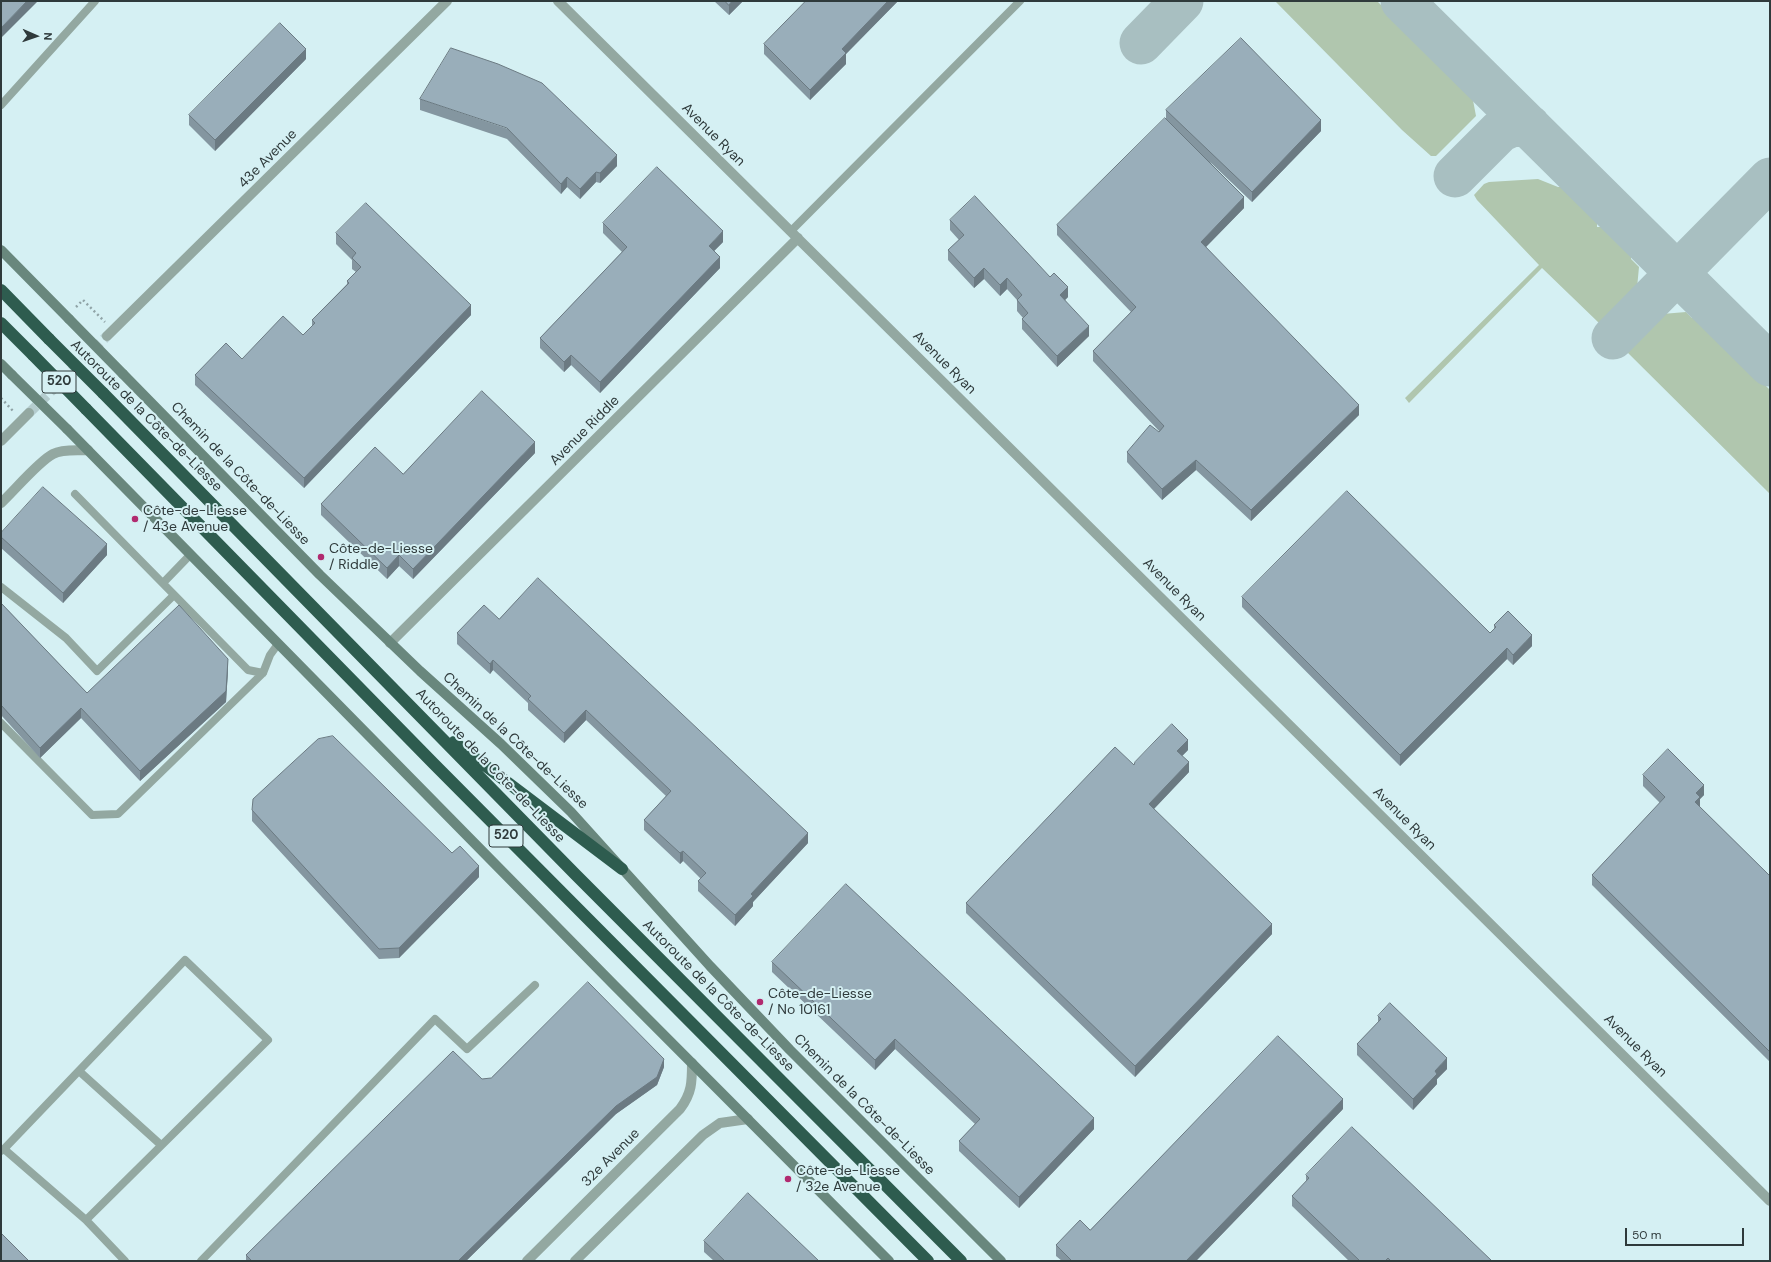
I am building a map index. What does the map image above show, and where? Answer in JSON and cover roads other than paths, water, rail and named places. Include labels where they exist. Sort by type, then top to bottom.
[{"type":"highway","name":"Autoroute de la Côte-de-Liesse","points":[[1,290],[574,874],[961,1261]]},
{"type":"highway","name":"520","points":[[1,323],[433,763],[928,1261]]},
{"type":"highway","points":[[422,719],[622,869]]},
{"type":"main road","name":"Chemin de la Côte-de-Liesse","points":[[1,250],[320,575],[390,643],[538,779],[576,817],[622,869],[790,1050],[1001,1261]]},
{"type":"main road","points":[[1,364],[88,450],[608,980],[889,1261]]},
{"type":"street","name":"43e Avenue","points":[[107,336],[448,1]]},
{"type":"street","name":"Avenue Ryan","points":[[558,1],[1770,1201]]},
{"type":"street","name":"Avenue Riddle","points":[[390,643],[795,235]]},
{"type":"street","points":[[1,441],[29,413]]},
{"type":"street","points":[[1,503],[40,465],[54,454],[66,451],[88,450]]},
{"type":"street","name":"32e Avenue","points":[[527,1261],[680,1109],[689,1095],[692,1063]]},
{"type":"street","points":[[575,1261],[703,1135],[720,1123],[748,1119]]},
{"type":"lane","points":[[1,105],[95,1]]},
{"type":"lane","points":[[795,235],[1020,1]]},
{"type":"lane","points":[[75,494],[248,670],[263,674]]},
{"type":"lane","points":[[163,583],[190,555]]},
{"type":"lane","points":[[1,587],[66,638],[97,671],[174,595]]},
{"type":"lane","points":[[1,723],[92,815],[118,814],[263,674],[270,655],[278,644]]},
{"type":"lane","points":[[86,1220],[268,1040],[185,960],[3,1150],[86,1220],[125,1261]]},
{"type":"lane","points":[[201,1261],[435,1019],[467,1049],[535,985]]},
{"type":"lane","points":[[79,1071],[161,1145]]},
{"type":"tunnel","points":[[29,413],[107,336]]},
{"type":"place","name":"Côte-de-Liesse / 43e Avenue","points":[[135,519]]},
{"type":"place","name":"Côte-de-Liesse / Riddle","points":[[321,557]]},
{"type":"place","name":"Côte-de-Liesse / No 10161","points":[[760,1002]]},
{"type":"place","name":"Côte-de-Liesse / 32e Avenue","points":[[788,1179]]}]
